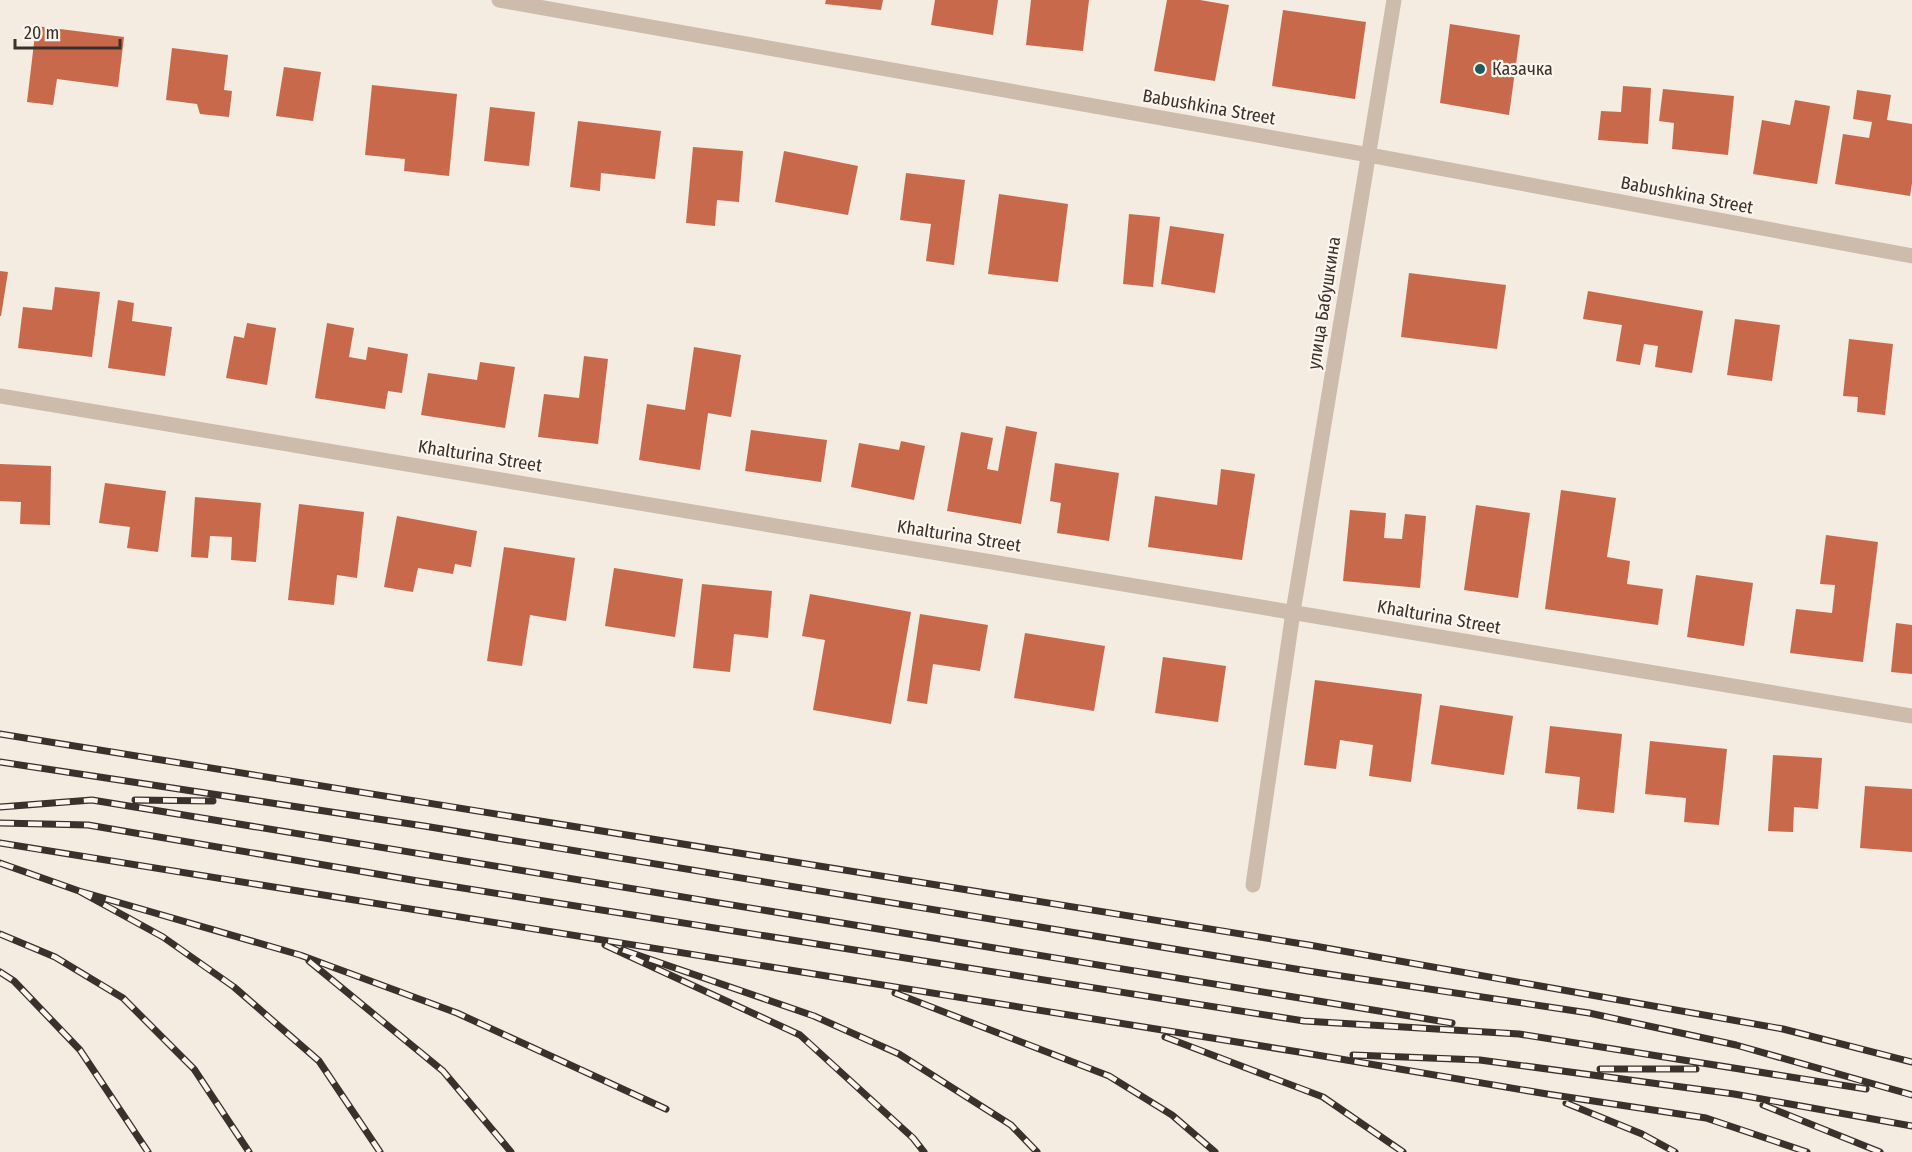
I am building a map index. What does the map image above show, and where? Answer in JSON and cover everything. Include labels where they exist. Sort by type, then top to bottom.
[{"type":"street","name":"Babushkina Street","points":[[499,0],[1368,155],[1912,256]]},
{"type":"street","name":"улица Бабушкина","points":[[1253,885],[1293,612],[1394,0]]},
{"type":"street","name":"Khalturina Street","points":[[0,396],[1912,716]]},
{"type":"building","points":[[826,0],[883,0],[881,10],[825,4]]},
{"type":"building","points":[[935,0],[998,0],[993,35],[931,25]]},
{"type":"building","points":[[1031,0],[1089,0],[1083,51],[1026,45]]},
{"type":"building","points":[[1167,0],[1200,0],[1229,5],[1215,81],[1154,71]]},
{"type":"building","points":[[1283,10],[1366,22],[1355,99],[1272,86]]},
{"type":"building","name":"Казачка","points":[[1450,24],[1520,35],[1509,115],[1440,103]]},
{"type":"building","points":[[36,26],[124,37],[118,87],[57,79],[53,105],[27,102]]},
{"type":"building","points":[[172,48],[228,55],[224,90],[232,91],[229,117],[200,114],[197,104],[166,100]]},
{"type":"building","points":[[284,67],[321,72],[313,121],[276,116]]},
{"type":"building","points":[[372,85],[457,94],[449,176],[404,171],[405,159],[365,155]]},
{"type":"building","points":[[1623,86],[1651,88],[1648,144],[1598,140],[1601,111],[1621,112]]},
{"type":"building","points":[[1663,89],[1734,96],[1728,155],[1672,149],[1674,123],[1659,121]]},
{"type":"building","points":[[1857,90],[1891,95],[1887,120],[1912,124],[1910,196],[1835,184],[1843,134],[1869,138],[1872,122],[1853,119]]},
{"type":"building","points":[[1795,100],[1830,106],[1817,184],[1753,174],[1762,120],[1790,125]]},
{"type":"building","points":[[490,107],[535,112],[529,166],[484,161]]},
{"type":"building","points":[[578,121],[661,131],[655,179],[601,173],[600,191],[570,187]]},
{"type":"building","points":[[693,147],[743,151],[739,202],[717,200],[715,226],[686,223]]},
{"type":"building","points":[[784,151],[858,166],[848,215],[775,202]]},
{"type":"building","points":[[906,173],[965,180],[954,265],[926,261],[931,224],[900,220]]},
{"type":"building","points":[[999,194],[1068,204],[1058,282],[988,274]]},
{"type":"building","points":[[1129,214],[1160,217],[1153,287],[1123,284]]},
{"type":"building","points":[[1170,226],[1224,234],[1215,293],[1161,284]]},
{"type":"building","points":[[0,271],[8,272],[1,316],[0,316]]},
{"type":"building","points":[[1409,273],[1506,285],[1497,349],[1401,337]]},
{"type":"building","points":[[55,287],[100,292],[92,357],[18,348],[23,307],[52,310]]},
{"type":"building","points":[[1588,291],[1703,311],[1692,373],[1655,367],[1658,346],[1644,344],[1640,365],[1616,361],[1622,325],[1583,319]]},
{"type":"building","points":[[118,300],[134,303],[132,321],[172,327],[165,376],[108,368]]},
{"type":"building","points":[[1735,319],[1780,325],[1772,381],[1727,375]]},
{"type":"building","points":[[247,323],[276,328],[267,385],[226,378],[234,336],[244,338]]},
{"type":"building","points":[[327,323],[354,328],[349,357],[366,360],[368,347],[408,354],[402,393],[388,391],[385,409],[315,398]]},
{"type":"building","points":[[1849,339],[1893,344],[1885,415],[1857,412],[1858,397],[1843,396]]},
{"type":"building","points":[[694,347],[741,355],[731,417],[708,413],[700,470],[639,460],[647,404],[685,410]]},
{"type":"building","points":[[584,356],[608,359],[598,444],[538,437],[544,394],[579,398]]},
{"type":"building","points":[[480,362],[515,367],[505,428],[421,415],[428,373],[477,380]]},
{"type":"building","points":[[1006,426],[1037,432],[1021,524],[947,511],[961,432],[993,438],[987,469],[998,471]]},
{"type":"building","points":[[751,430],[827,440],[821,482],[745,471]]},
{"type":"building","points":[[901,441],[925,446],[914,500],[851,487],[859,443],[899,450]]},
{"type":"building","points":[[1055,463],[1119,473],[1109,541],[1057,533],[1061,503],[1050,501]]},
{"type":"building","points":[[0,464],[51,466],[50,525],[20,524],[21,502],[0,501]]},
{"type":"building","points":[[1221,469],[1255,474],[1242,560],[1148,547],[1155,496],[1217,505]]},
{"type":"building","points":[[105,483],[166,491],[158,552],[127,548],[130,527],[99,523]]},
{"type":"building","points":[[1561,490],[1616,498],[1607,557],[1630,561],[1627,584],[1663,589],[1658,625],[1545,609]]},
{"type":"building","points":[[195,497],[261,503],[256,562],[231,560],[232,537],[210,536],[208,558],[191,557]]},
{"type":"building","points":[[299,504],[364,512],[357,578],[337,575],[334,605],[288,600]]},
{"type":"building","points":[[1476,505],[1530,513],[1518,598],[1464,590]]},
{"type":"building","points":[[1350,510],[1386,513],[1384,538],[1402,539],[1405,514],[1426,516],[1420,588],[1343,581]]},
{"type":"building","points":[[397,516],[477,531],[471,567],[455,564],[453,574],[418,568],[413,592],[384,587]]},
{"type":"building","points":[[1826,535],[1878,542],[1863,662],[1790,653],[1796,609],[1832,613],[1835,585],[1820,584]]},
{"type":"building","points":[[504,547],[575,558],[566,621],[530,615],[522,666],[487,661]]},
{"type":"building","points":[[614,568],[683,579],[675,637],[605,626]]},
{"type":"building","points":[[1696,575],[1753,583],[1744,646],[1687,637]]},
{"type":"building","points":[[702,584],[772,591],[768,638],[734,634],[730,672],[693,668]]},
{"type":"building","points":[[810,594],[911,612],[891,724],[813,710],[825,640],[802,636]]},
{"type":"building","points":[[920,614],[988,625],[980,671],[933,664],[927,704],[907,701]]},
{"type":"building","points":[[1896,623],[1912,625],[1912,674],[1891,672]]},
{"type":"building","points":[[1025,633],[1105,646],[1094,711],[1014,698]]},
{"type":"building","points":[[1163,657],[1226,666],[1218,722],[1155,713]]},
{"type":"building","points":[[1315,680],[1422,694],[1411,782],[1369,776],[1373,745],[1340,740],[1336,769],[1304,765]]},
{"type":"building","points":[[1440,705],[1513,716],[1504,775],[1431,764]]},
{"type":"building","points":[[1550,726],[1622,734],[1614,813],[1577,809],[1580,777],[1545,773]]},
{"type":"building","points":[[1650,741],[1727,749],[1719,825],[1684,822],[1686,798],[1645,794]]},
{"type":"building","points":[[1773,755],[1822,758],[1818,809],[1794,807],[1793,832],[1768,831]]},
{"type":"building","points":[[1865,786],[1912,789],[1912,852],[1860,848]]},
{"type":"railway","points":[[0,734],[1309,945],[1783,1029],[1912,1062]]},
{"type":"railway","points":[[0,762],[424,826],[1308,971],[1589,1013],[1736,1045],[1912,1095]]},
{"type":"railway","points":[[0,807],[92,800],[1452,1023]]},
{"type":"railway","points":[[135,800],[213,801]]},
{"type":"railway","points":[[0,823],[88,825],[418,881],[1304,1021],[1519,1034],[1866,1089]]},
{"type":"railway","points":[[0,843],[1706,1118],[1807,1152]]},
{"type":"railway","points":[[0,863],[79,891],[163,937],[234,987],[319,1061],[380,1152]]},
{"type":"railway","points":[[79,891],[300,955],[457,1013],[666,1109]]},
{"type":"railway","points":[[0,934],[55,957],[123,998],[194,1069],[249,1152]]},
{"type":"railway","points":[[605,945],[800,1035],[913,1138],[924,1152]]},
{"type":"railway","points":[[623,950],[814,1016],[899,1054],[1011,1125],[1037,1152]]},
{"type":"railway","points":[[309,961],[443,1071],[511,1152]]},
{"type":"railway","points":[[0,972],[14,981],[80,1050],[148,1152]]},
{"type":"railway","points":[[895,993],[1109,1076],[1172,1115],[1215,1152]]},
{"type":"railway","points":[[1165,1037],[1323,1097],[1403,1152]]},
{"type":"railway","points":[[1353,1055],[1480,1060],[1734,1094],[1912,1126]]},
{"type":"railway","points":[[1600,1069],[1696,1069]]},
{"type":"railway","points":[[1566,1103],[1642,1134],[1675,1152]]},
{"type":"railway","points":[[1763,1105],[1880,1152]]},
{"type":"place","name":"Казачка","points":[[1480,69]]}]
